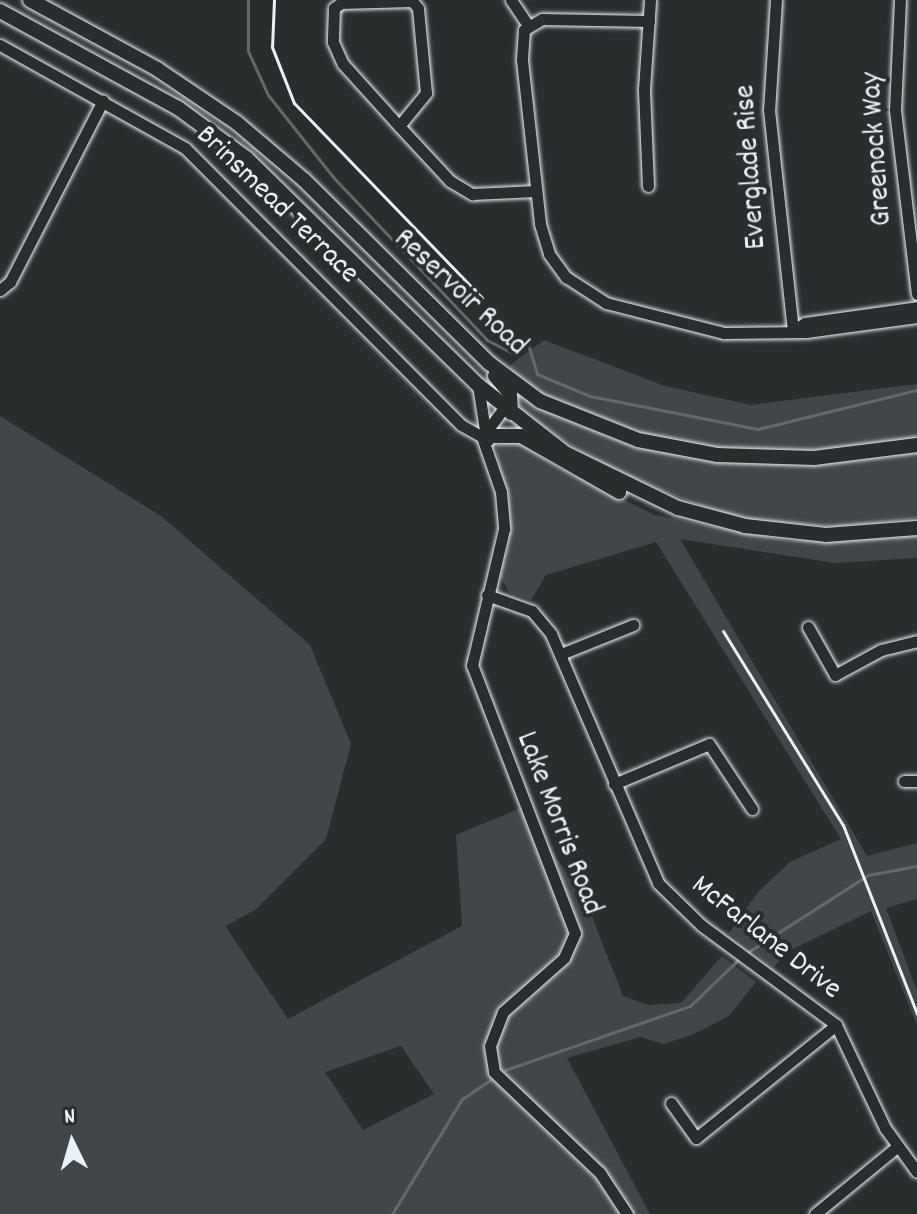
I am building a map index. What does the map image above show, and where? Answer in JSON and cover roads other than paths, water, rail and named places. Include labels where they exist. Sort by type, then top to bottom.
[{"type":"main road","name":"Reservoir Road","points":[[30,0],[145,62],[237,123],[304,180],[489,363],[540,401],[627,437],[717,455],[814,458],[917,445]]},
{"type":"main road","name":"Reservoir Road","points":[[0,11],[178,108],[246,158],[478,385],[565,453],[638,491],[715,519]]},
{"type":"main road","points":[[380,256],[433,319],[506,386],[509,408],[540,401]]},
{"type":"main road","points":[[487,436],[521,436],[636,500],[715,519],[826,535],[917,528]]},
{"type":"street","points":[[511,0],[528,25]]},
{"type":"street","points":[[648,186],[644,89],[650,0]]},
{"type":"street","name":"Everglade Rise","points":[[776,0],[769,110],[793,331]]},
{"type":"street","name":"Greenock Way","points":[[900,0],[902,21],[894,99],[917,294]]},
{"type":"street","points":[[399,126],[426,93],[418,8],[412,1],[341,3],[334,8],[333,42],[343,64],[399,126],[450,181],[472,194],[536,191]]},
{"type":"street","points":[[528,25],[550,18],[649,21]]},
{"type":"street","points":[[902,21],[917,23]]},
{"type":"street","points":[[528,25],[521,45],[536,191],[549,254],[591,297],[724,333],[793,331],[917,317]]},
{"type":"street","name":"Brinsmead Terrace","points":[[0,45],[185,148],[461,425],[487,436]]},
{"type":"street","points":[[0,290],[10,282],[103,100]]},
{"type":"street","points":[[793,331],[805,323],[917,307]]},
{"type":"street","name":"Lake Morris Road","points":[[478,385],[492,470],[502,500],[504,529],[472,665],[575,933],[564,958],[515,1000],[493,1028],[494,1072],[600,1173],[627,1214]]},
{"type":"street","points":[[487,436],[509,408]]},
{"type":"street","name":"McFarlane Drive","points":[[487,595],[532,611],[561,654],[658,883],[686,912],[836,1025],[897,1147],[917,1172]]},
{"type":"street","points":[[561,654],[633,625]]},
{"type":"street","points":[[808,627],[835,675],[881,650],[917,641]]},
{"type":"street","points":[[614,784],[709,744],[752,809]]},
{"type":"street","points":[[671,1103],[696,1138],[836,1025]]},
{"type":"street","points":[[815,1214],[897,1147]]},
{"type":"waterway","points":[[248,0],[248,51],[268,95],[334,178],[487,340],[517,355],[527,340]]},
{"type":"waterway","points":[[527,341],[537,374],[590,396],[758,429],[917,390]]},
{"type":"waterway","points":[[745,954],[868,875],[917,866]]},
{"type":"waterway","points":[[505,1070],[690,1006],[739,959]]},
{"type":"waterway","points":[[392,1214],[462,1099],[490,1080]]},
{"type":"railway","points":[[274,0],[272,47],[294,103],[482,298]]},
{"type":"railway","points":[[723,631],[843,825],[917,1014]]}]
